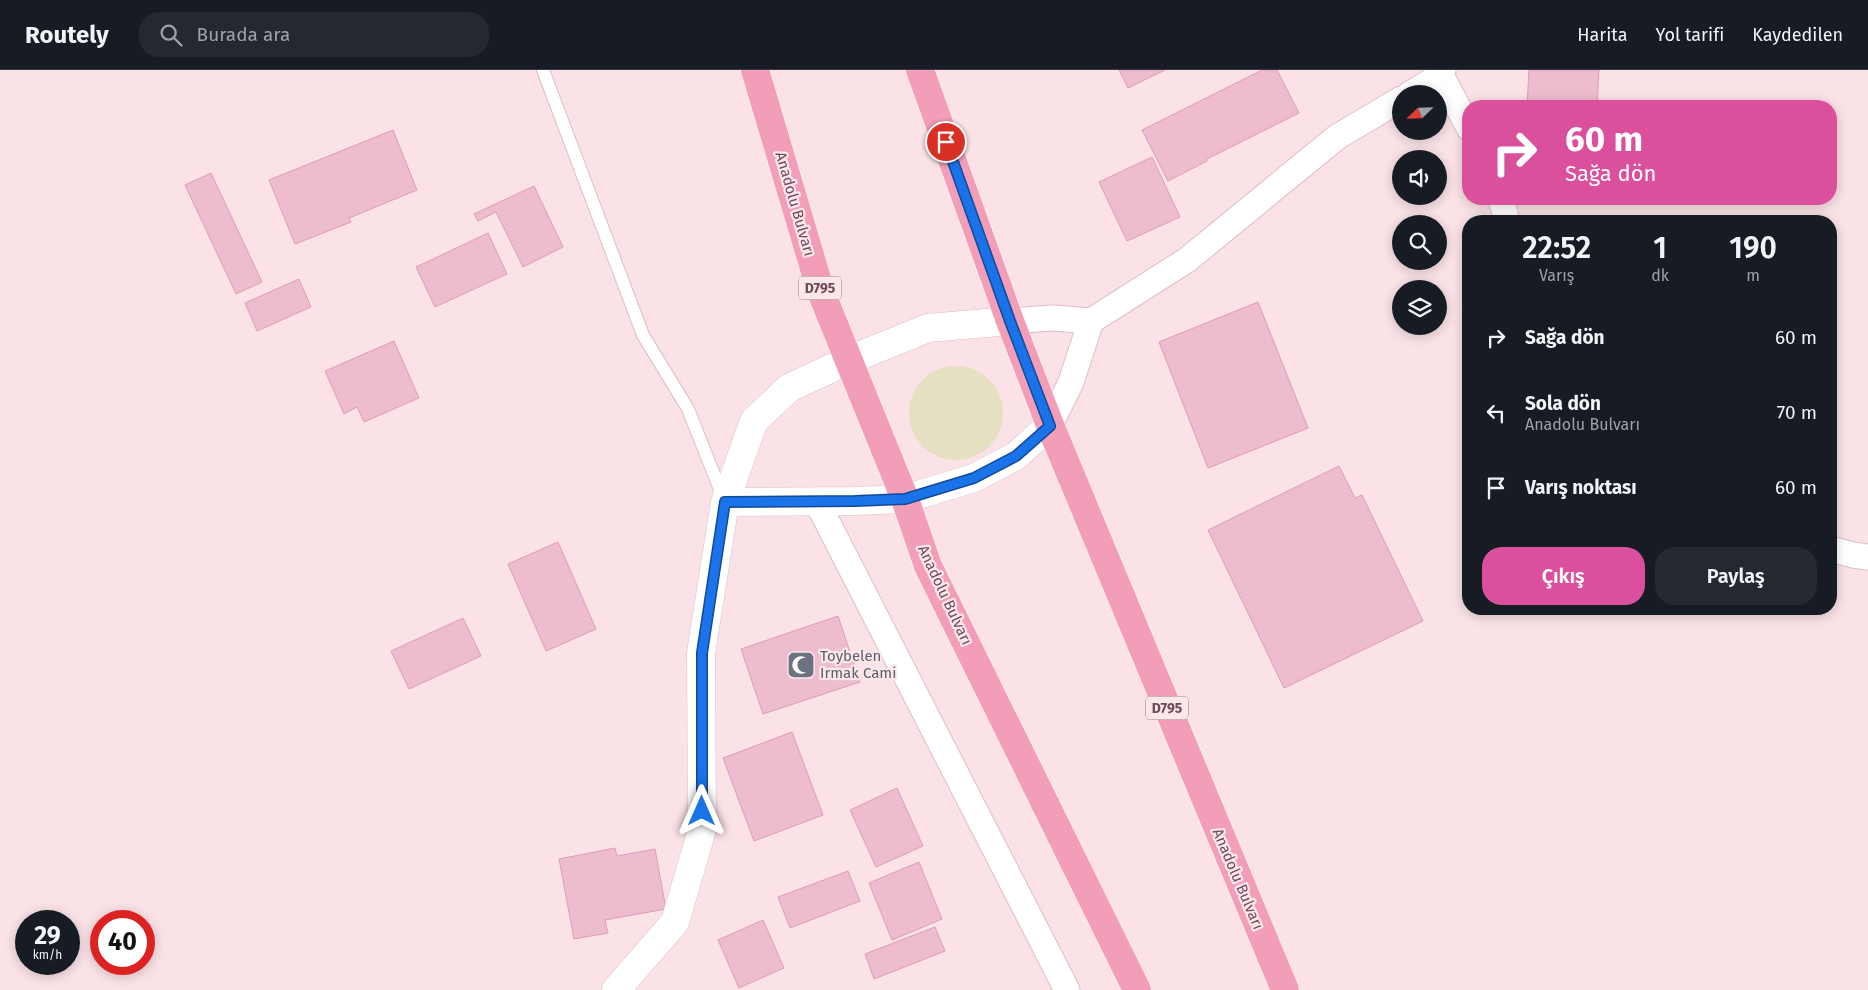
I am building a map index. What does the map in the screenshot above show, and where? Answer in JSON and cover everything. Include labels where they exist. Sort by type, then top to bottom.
[{"type":"highway","name":"Anadolu Bulvarı","points":[[756,70],[821,292],[905,499],[928,566],[1137,990]]},
{"type":"highway","name":"Anadolu Bulvarı","points":[[920,70],[1010,321],[1050,426],[1284,990]]},
{"type":"street","points":[[1423,85],[1442,72],[1462,113]]},
{"type":"street","points":[[616,990],[675,922],[702,830],[702,653],[725,502],[754,421],[788,388],[849,360],[928,328],[1052,318],[1091,321],[1187,260],[1337,137],[1392,104]]},
{"type":"street","points":[[725,502],[817,502],[905,499],[974,478],[1016,456],[1050,426],[1071,382],[1091,321]]},
{"type":"street","points":[[817,502],[1067,990]]},
{"type":"lane","points":[[543,70],[643,335],[688,409],[725,502]]},
{"type":"shaded area","points":[[947,366],[965,366],[990,379],[1000,395],[1003,413],[1000,431],[990,447],[965,460],[947,460],[922,447],[909,422],[909,404],[922,379]]},
{"type":"building","points":[[1119,70],[1165,70],[1128,88]]},
{"type":"building","points":[[1262,70],[1277,70],[1299,113],[1207,159],[1207,161],[1168,181],[1142,130]]},
{"type":"building","points":[[1529,70],[1599,70],[1597,100],[1527,100]]},
{"type":"building","points":[[393,130],[417,190],[349,218],[351,222],[295,244],[269,180]]},
{"type":"building","points":[[1152,157],[1180,217],[1127,241],[1099,182]]},
{"type":"building","points":[[211,173],[262,282],[236,294],[185,185]]},
{"type":"building","points":[[534,186],[563,247],[523,267],[496,212],[478,221],[474,214]]},
{"type":"building","points":[[488,233],[507,274],[435,307],[416,267]]},
{"type":"building","points":[[299,279],[311,307],[257,331],[245,303]]},
{"type":"building","points":[[1258,302],[1308,428],[1208,468],[1159,342]]},
{"type":"building","points":[[394,341],[419,398],[364,422],[357,407],[344,414],[325,371]]},
{"type":"building","points":[[1339,466],[1355,498],[1362,495],[1423,621],[1284,688],[1208,530]]},
{"type":"building","points":[[558,542],[596,629],[546,651],[508,564]]},
{"type":"building","name":"Toybelen Irmak Cami","points":[[838,616],[860,682],[763,714],[741,649]]},
{"type":"building","points":[[463,618],[481,656],[409,689],[391,651]]},
{"type":"building","points":[[792,732],[823,815],[754,841],[723,758]]},
{"type":"building","points":[[897,788],[923,846],[876,867],[850,810]]},
{"type":"building","points":[[615,848],[617,856],[655,849],[666,909],[605,920],[608,933],[574,939],[559,859]]},
{"type":"building","points":[[919,862],[942,919],[892,940],[869,883]]},
{"type":"building","points":[[848,871],[860,901],[790,928],[778,897]]},
{"type":"building","points":[[763,920],[784,968],[739,988],[718,940]]},
{"type":"building","points":[[935,927],[945,951],[874,979],[865,954]]},
{"type":"place","name":"Toybelen Irmak Cami","points":[[801,665]]},
{"type":"route","points":[[702,811],[702,653],[725,502],[905,499],[974,478],[1016,456],[1050,426],[946,142]]}]
